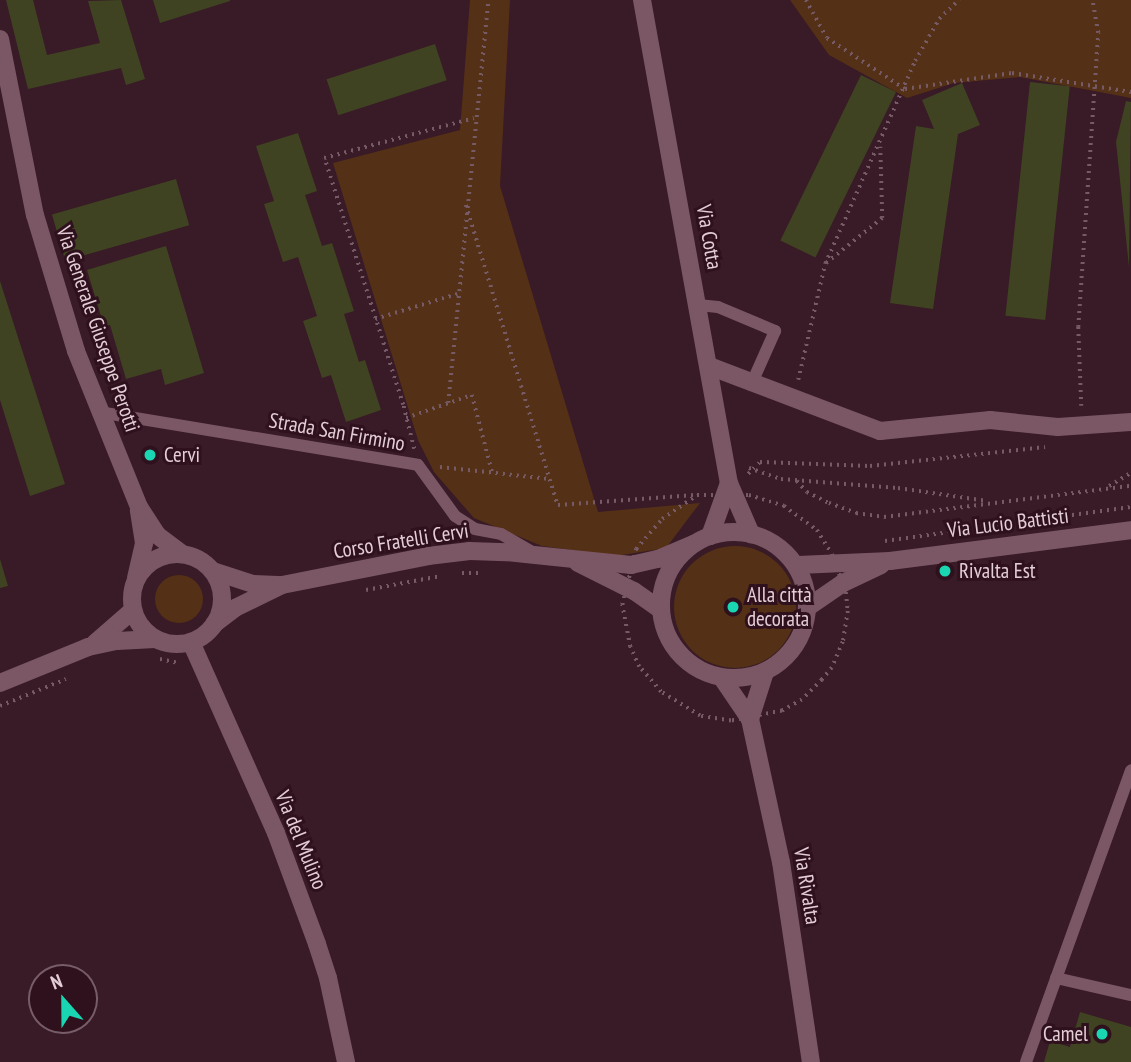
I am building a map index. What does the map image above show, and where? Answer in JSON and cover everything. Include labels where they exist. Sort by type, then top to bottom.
[{"type":"street","name":"Via Cotta","points":[[642,0],[725,456],[751,534]]},
{"type":"street","name":"Via Generale Giuseppe Perotti","points":[[0,39],[35,215],[63,312],[99,412],[139,507],[158,535],[181,553]]},
{"type":"street","points":[[709,366],[880,431],[990,420],[1058,427],[1131,422]]},
{"type":"street","name":"Via Cotta","points":[[702,540],[738,489]]},
{"type":"street","name":"Via Generale Giuseppe Perotti","points":[[136,578],[144,543],[139,507]]},
{"type":"street","name":"Via Lucio Battisti","points":[[798,565],[890,561],[1131,530]]},
{"type":"street","points":[[731,531],[751,534],[769,540],[788,552],[798,565],[808,607],[804,629],[794,648],[781,662],[765,672],[748,678],[722,678],[695,668],[678,653],[665,633],[660,609],[662,588],[670,569],[702,540],[731,531]]},
{"type":"street","name":"Corso Fratelli Cervi","points":[[213,571],[253,584],[282,585],[428,556],[470,551],[535,554],[631,565],[658,559],[702,540]]},
{"type":"street","points":[[0,683],[88,648],[117,640],[155,648],[177,644],[195,651],[214,624],[222,600],[220,584],[213,571],[203,562],[181,553],[153,560],[136,578],[131,594],[132,611],[155,648]]},
{"type":"street","name":"Corso Fratelli Cervi","points":[[571,559],[620,598],[660,609]]},
{"type":"street","name":"Via Lucio Battisti","points":[[808,607],[843,583],[890,561]]},
{"type":"street","name":"Corso Fratelli Cervi","points":[[214,624],[235,608],[282,585]]},
{"type":"street","points":[[88,648],[132,611]]},
{"type":"street","name":"Via del Mulino","points":[[195,651],[276,833],[317,944],[328,978],[346,1062]]},
{"type":"street","name":"Via Rivalta","points":[[750,719],[765,672]]},
{"type":"street","name":"Via Rivalta","points":[[722,678],[750,719],[781,862],[811,1062]]},
{"type":"lane","points":[[698,305],[719,307],[775,331],[751,384]]},
{"type":"lane","name":"Strada San Firmino","points":[[99,412],[418,465],[456,516],[475,528],[501,534],[535,554]]},
{"type":"lane","points":[[1026,1062],[1131,769]]},
{"type":"lane","points":[[1056,978],[1131,995]]},
{"type":"path","points":[[448,403],[474,118],[488,0]]},
{"type":"path","points":[[806,0],[827,38],[905,89],[1012,73],[1131,92]]},
{"type":"path","points":[[794,398],[825,264],[880,146],[915,61],[939,19],[959,0]]},
{"type":"path","points":[[1081,425],[1078,327],[1098,33],[1092,0]]},
{"type":"path","points":[[474,118],[324,158],[406,418],[418,465],[550,479]]},
{"type":"path","points":[[825,264],[882,218],[880,146]]},
{"type":"path","points":[[466,205],[558,505],[697,495],[738,489],[784,506],[807,521],[825,541],[843,583],[848,611],[846,629],[832,668],[802,700],[782,711],[731,721],[699,716],[661,692],[639,667],[630,647],[620,598],[631,565],[647,533],[697,495]]},
{"type":"path","points":[[375,319],[458,294]]},
{"type":"path","points":[[406,418],[472,395],[492,471]]},
{"type":"path","points":[[738,489],[751,469],[760,461],[870,467],[1049,447]]},
{"type":"path","points":[[725,456],[781,480],[898,488],[993,502]]},
{"type":"path","points":[[1107,488],[1131,473]]},
{"type":"path","points":[[797,481],[807,492],[829,503],[856,513],[884,517],[1131,486]]},
{"type":"path","points":[[358,592],[452,574],[486,572]]},
{"type":"path","points":[[155,648],[181,664],[195,651]]},
{"type":"path","points":[[0,706],[75,675]]},
{"type":"shaded area","points":[[470,0],[510,0],[500,186],[598,512],[700,503],[666,548],[616,556],[542,546],[474,518],[434,472],[418,440],[333,163],[460,130]]},
{"type":"shaded area","points":[[790,0],[1131,0],[1131,98],[1020,77],[954,83],[907,98],[829,55]]},
{"type":"shaded area","points":[[735,546],[758,551],[778,564],[791,584],[796,607],[791,630],[778,650],[758,663],[735,668],[712,663],[692,650],[679,630],[674,607],[679,584],[692,564],[712,551]]},
{"type":"shaded area","points":[[179,575],[196,582],[203,599],[196,616],[179,623],[162,616],[155,599],[162,582]]},
{"type":"building","points":[[6,0],[33,0],[47,55],[100,43],[88,1],[121,0],[145,79],[126,85],[121,68],[28,89]]},
{"type":"building","points":[[153,0],[230,0],[230,1],[160,23]]},
{"type":"building","points":[[435,44],[447,80],[338,115],[327,79]]},
{"type":"building","points":[[861,75],[896,92],[815,257],[780,240]]},
{"type":"building","points":[[1030,82],[1070,86],[1045,320],[1005,316]]},
{"type":"building","points":[[962,83],[980,125],[958,134],[933,309],[890,303],[916,126],[934,129],[922,100]]},
{"type":"building","points":[[1126,101],[1131,102],[1129,267],[1116,142]]},
{"type":"building","points":[[298,133],[317,191],[305,195],[322,246],[332,243],[354,311],[344,314],[359,362],[365,360],[381,410],[346,422],[331,375],[322,378],[303,321],[317,316],[298,257],[283,262],[264,204],[274,201],[256,146]]},
{"type":"building","points":[[176,179],[189,225],[65,261],[52,215]]},
{"type":"building","points":[[166,246],[204,373],[165,385],[161,369],[126,379],[110,325],[104,326],[87,270]]},
{"type":"building","points":[[0,281],[65,484],[30,496],[0,400]]},
{"type":"building","points":[[0,559],[8,586],[0,588]]},
{"type":"building","name":"Camel","points":[[1080,1012],[1131,1027],[1131,1062],[1044,1062],[1050,1041],[1070,1047]]},
{"type":"place","name":"Cervi","points":[[150,455]]},
{"type":"place","name":"Rivalta Est","points":[[945,571]]},
{"type":"place","name":"Alla città decorata","points":[[733,607]]},
{"type":"place","name":"Camel","points":[[1102,1034]]}]
